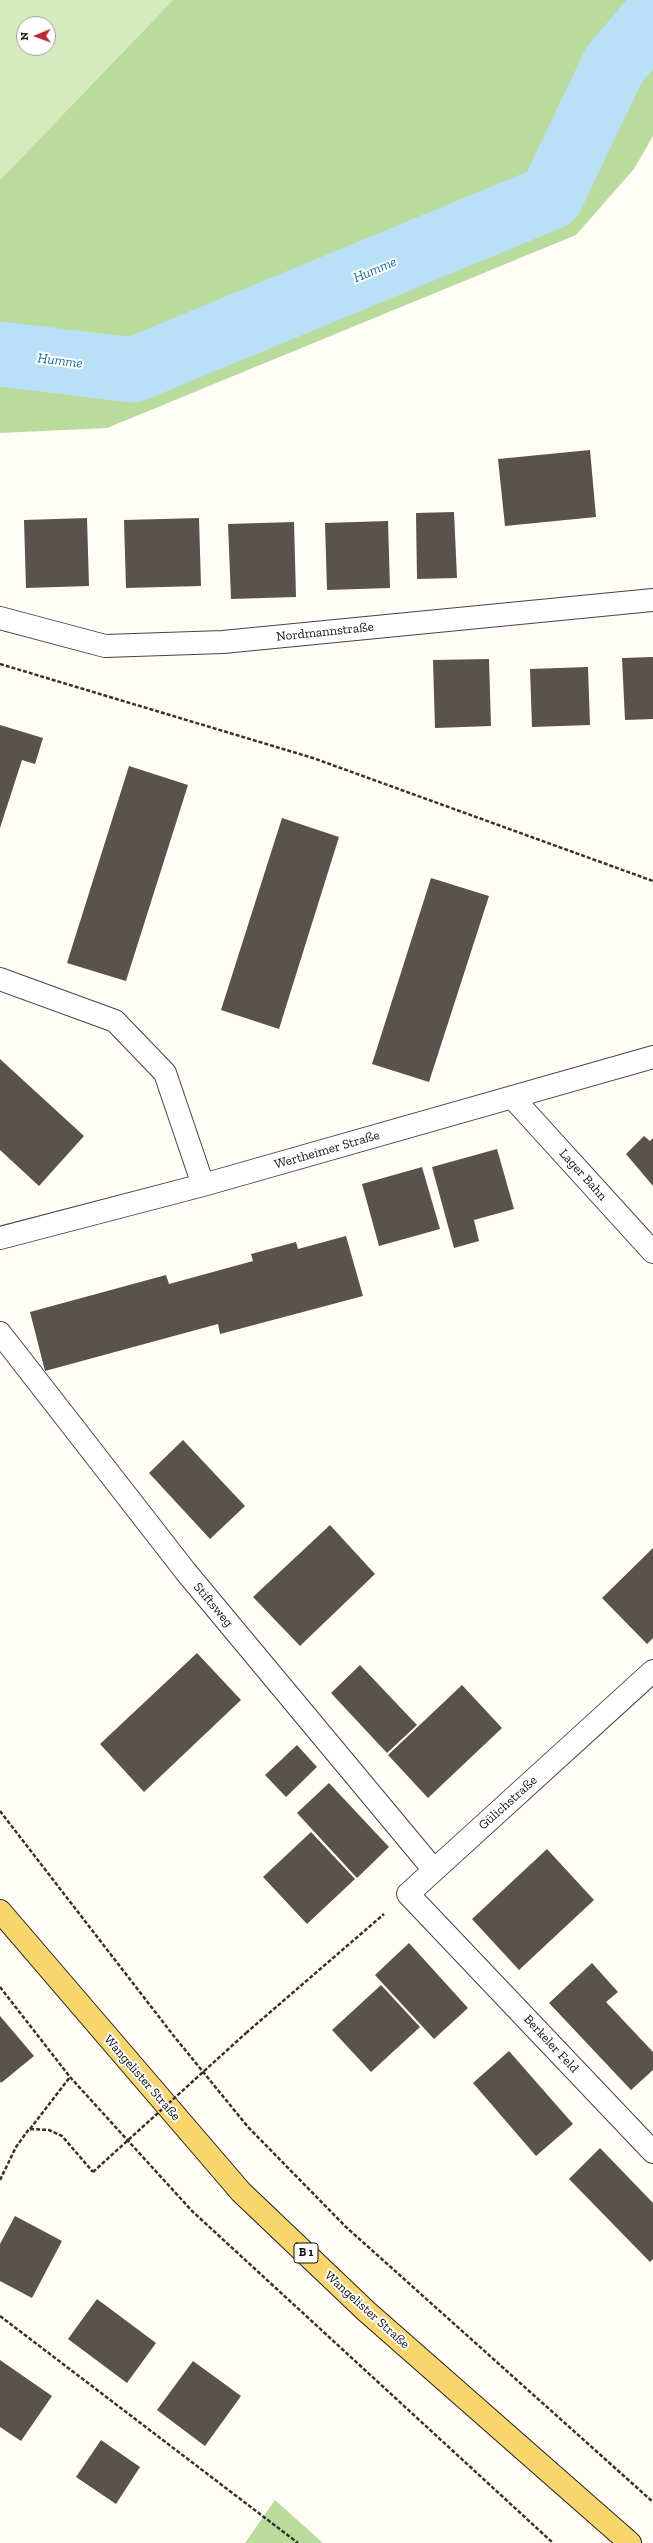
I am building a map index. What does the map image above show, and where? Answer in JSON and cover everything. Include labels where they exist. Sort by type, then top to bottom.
[{"type":"main road","name":"Wangelister Straße","points":[[0,1911],[241,2192],[366,2311],[630,2543]]},
{"type":"street","name":"Nordmannstraße","points":[[0,618],[105,646],[113,646],[223,642],[653,600]]},
{"type":"street","points":[[0,979],[108,1018],[120,1026],[166,1072],[203,1185]]},
{"type":"street","name":"Wertheimer Straße","points":[[0,1238],[203,1185],[653,1057]]},
{"type":"street","name":"Lager Bahn","points":[[512,1097],[653,1252]]},
{"type":"street","name":"Stiftsweg","points":[[0,1333],[186,1572],[434,1870]]},
{"type":"street","name":"Gülichstraße","points":[[408,1894],[653,1671]]},
{"type":"street","name":"Berkeler Feld","points":[[408,1894],[653,2152]]},
{"type":"path","points":[[0,664],[313,758],[653,881]]},
{"type":"path","points":[[0,1811],[173,2035],[248,2127],[346,2228],[653,2502]]},
{"type":"path","points":[[29,2129],[49,2130],[62,2136],[93,2172],[246,2032],[408,1894]]},
{"type":"path","points":[[0,1987],[70,2077],[192,2211],[553,2543]]},
{"type":"path","points":[[0,2180],[16,2147],[70,2077]]},
{"type":"path","points":[[0,2316],[298,2543]]},
{"type":"green space","points":[[0,0],[173,0],[0,180]]},
{"type":"green space","points":[[173,0],[653,0],[653,136],[634,169],[576,235],[107,428],[0,433],[0,180]]},
{"type":"green space","points":[[275,2500],[323,2543],[245,2543]]},
{"type":"building","points":[[590,450],[596,517],[505,526],[498,459]]},
{"type":"building","points":[[454,512],[457,578],[417,579],[416,513]]},
{"type":"building","points":[[87,518],[89,586],[26,588],[24,520]]},
{"type":"building","points":[[199,518],[201,586],[126,588],[124,520]]},
{"type":"building","points":[[388,521],[390,588],[327,590],[325,523]]},
{"type":"building","points":[[294,522],[296,597],[231,599],[228,524]]},
{"type":"building","points":[[653,657],[653,719],[625,720],[622,658]]},
{"type":"building","points":[[489,659],[491,726],[435,728],[433,660]]},
{"type":"building","points":[[588,667],[590,725],[532,727],[530,669]]},
{"type":"building","points":[[0,725],[43,738],[35,764],[22,760],[0,828]]},
{"type":"building","points":[[129,766],[188,785],[126,981],[67,963]]},
{"type":"building","points":[[282,818],[339,837],[279,1029],[221,1010]]},
{"type":"building","points":[[431,878],[489,896],[429,1082],[372,1064]]},
{"type":"building","points":[[0,1059],[84,1136],[39,1186],[0,1150]]},
{"type":"building","points":[[644,1136],[650,1141],[653,1138],[653,1186],[626,1154]]},
{"type":"building","points":[[497,1149],[514,1209],[474,1220],[479,1241],[454,1248],[432,1167]]},
{"type":"building","points":[[422,1167],[440,1229],[379,1246],[362,1184]]},
{"type":"building","points":[[346,1236],[363,1296],[220,1334],[218,1324],[45,1371],[30,1312],[166,1275],[169,1284],[253,1261],[251,1254],[296,1242],[298,1249]]},
{"type":"building","points":[[183,1440],[245,1506],[210,1539],[149,1473]]},
{"type":"building","points":[[330,1525],[375,1574],[300,1646],[253,1597]]},
{"type":"building","points":[[653,1548],[653,1638],[647,1644],[602,1598]]},
{"type":"building","points":[[197,1653],[241,1700],[144,1792],[100,1744]]},
{"type":"building","points":[[360,1665],[417,1725],[387,1753],[331,1693]]},
{"type":"building","points":[[462,1685],[502,1728],[428,1798],[388,1755]]},
{"type":"building","points":[[297,1745],[317,1767],[286,1797],[265,1775]]},
{"type":"building","points":[[329,1783],[389,1847],[357,1878],[297,1813]]},
{"type":"building","points":[[311,1832],[355,1879],[307,1924],[263,1877]]},
{"type":"building","points":[[547,1849],[594,1900],[519,1970],[472,1919]]},
{"type":"building","points":[[409,1943],[468,2008],[434,2039],[375,1975]]},
{"type":"building","points":[[592,1963],[618,1992],[606,2002],[653,2052],[653,2070],[631,2090],[549,2003]]},
{"type":"building","points":[[381,1985],[420,2027],[371,2072],[332,2030]]},
{"type":"building","points":[[0,2016],[34,2056],[1,2083],[0,2081]]},
{"type":"building","points":[[509,2051],[573,2124],[536,2156],[473,2083]]},
{"type":"building","points":[[600,2148],[653,2203],[653,2259],[650,2262],[569,2179]]},
{"type":"building","points":[[15,2216],[62,2241],[32,2298],[0,2281],[0,2244]]},
{"type":"building","points":[[97,2299],[156,2343],[127,2383],[68,2339]]},
{"type":"building","points":[[0,2360],[52,2396],[21,2441],[0,2427]]},
{"type":"building","points":[[193,2361],[241,2396],[205,2446],[157,2410]]},
{"type":"building","points":[[101,2440],[140,2467],[116,2504],[76,2477]]},
{"type":"waterway","name":"Humme","points":[[0,354],[133,370],[551,197],[614,65],[653,19]]}]
